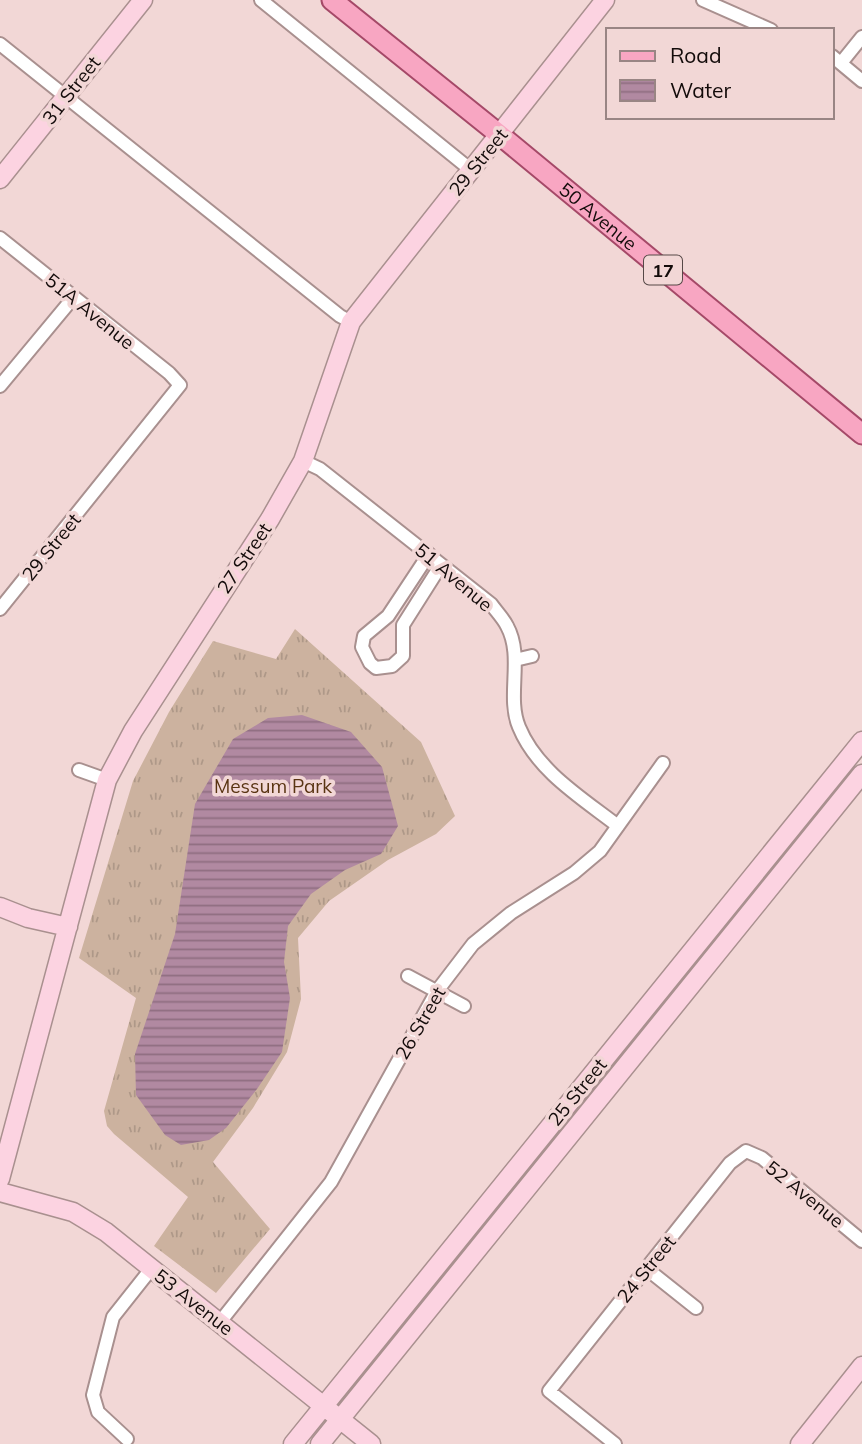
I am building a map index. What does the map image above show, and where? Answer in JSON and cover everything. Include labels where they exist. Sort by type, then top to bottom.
[{"type":"main road","name":"50 Avenue","points":[[332,0],[862,434]]},
{"type":"street","name":"31 Street","points":[[0,180],[143,0]]},
{"type":"street","points":[[261,0],[471,170]]},
{"type":"street","name":"29 Street","points":[[351,322],[605,0]]},
{"type":"street","points":[[703,0],[719,3],[767,28]]},
{"type":"street","points":[[862,37],[837,59],[862,81]]},
{"type":"street","points":[[0,44],[317,299],[351,322]]},
{"type":"street","name":"51A Avenue","points":[[0,238],[169,373],[180,385]]},
{"type":"street","points":[[0,386],[73,298]]},
{"type":"street","name":"27 Street","points":[[0,1180],[107,780],[133,731],[270,519],[303,461],[351,322]]},
{"type":"street","name":"29 Street","points":[[0,609],[180,385]]},
{"type":"street","name":"51 Avenue","points":[[303,461],[317,466],[491,604],[508,627],[515,660],[514,687],[518,725],[533,752],[552,774],[618,826]]},
{"type":"street","points":[[429,554],[388,616],[364,636],[362,647],[370,663],[376,668],[392,666],[403,656],[403,625],[441,565]]},
{"type":"street","points":[[407,585],[421,593]]},
{"type":"street","points":[[388,616],[403,625]]},
{"type":"street","points":[[515,660],[532,656]]},
{"type":"street","name":"25 Street","points":[[293,1444],[862,741]]},
{"type":"street","name":"26 Street","points":[[220,1322],[331,1182],[437,991],[473,944],[511,913],[574,873],[600,851],[663,763]]},
{"type":"street","points":[[79,770],[107,780]]},
{"type":"street","name":"25 Street","points":[[320,1444],[862,774]]},
{"type":"street","points":[[0,907],[28,918],[68,927]]},
{"type":"street","points":[[408,976],[464,1006]]},
{"type":"street","name":"52 Avenue","points":[[746,1152],[762,1158],[861,1239]]},
{"type":"street","name":"24 Street","points":[[615,1444],[549,1391],[730,1163],[746,1152]]},
{"type":"street","name":"53 Avenue","points":[[0,1192],[73,1212],[106,1232],[371,1444]]},
{"type":"street","points":[[127,1439],[98,1412],[93,1395],[113,1317],[151,1269]]},
{"type":"street","points":[[647,1269],[696,1308]]},
{"type":"street","points":[[800,1444],[862,1366]]},
{"type":"green space","name":"Messum Park","points":[[295,629],[421,742],[455,816],[436,834],[388,860],[329,901],[298,938],[301,999],[287,1052],[253,1108],[213,1162],[270,1229],[216,1293],[154,1246],[188,1197],[107,1126],[104,1111],[136,998],[79,958],[133,781],[169,712],[213,641],[276,659]]},
{"type":"water","points":[[302,715],[351,732],[382,767],[398,826],[381,854],[345,870],[311,894],[288,926],[284,962],[290,998],[282,1052],[226,1128],[209,1140],[181,1145],[165,1135],[136,1095],[135,1054],[175,934],[195,804],[233,739],[268,718]]}]
